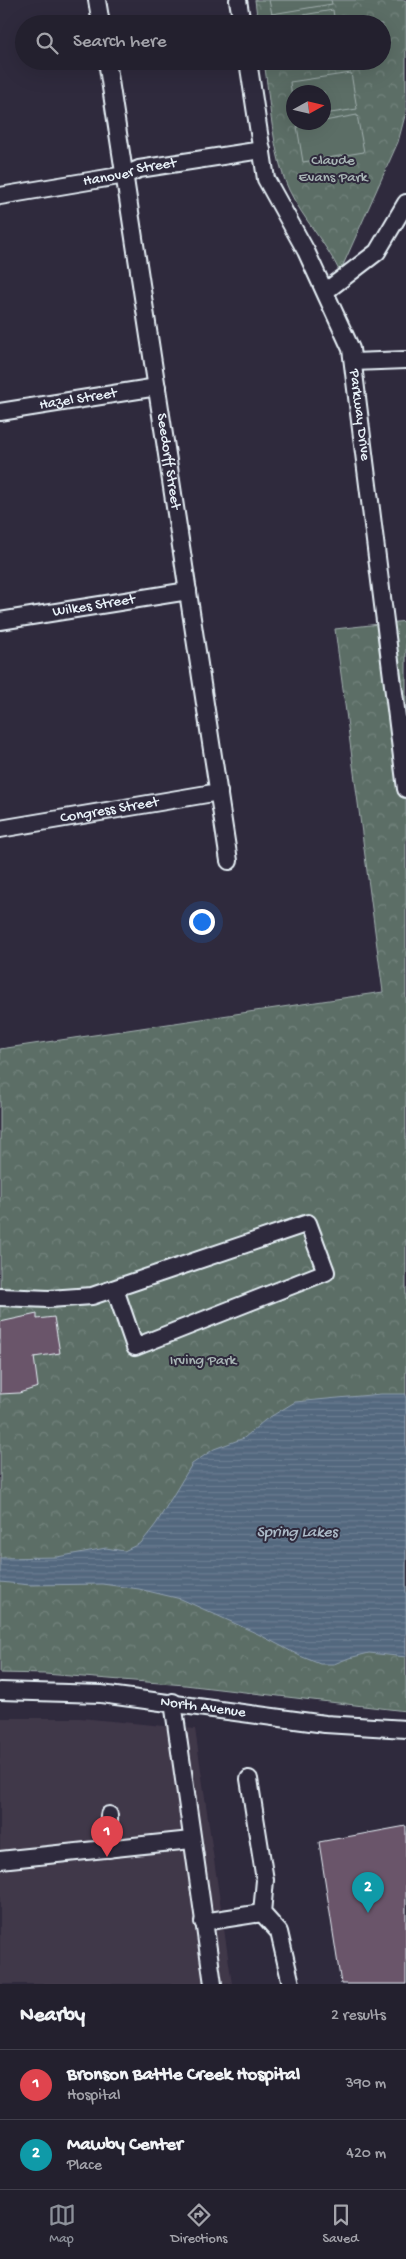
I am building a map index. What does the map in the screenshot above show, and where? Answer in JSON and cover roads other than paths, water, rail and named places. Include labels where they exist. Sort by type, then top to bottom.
[{"type":"street","points":[[97,0],[100,15]]},
{"type":"street","points":[[238,0],[240,15]]},
{"type":"street","name":"Seedorff Street","points":[[108,70],[228,861]]},
{"type":"street","name":"Parkway Drive","points":[[249,70],[266,180],[326,291],[351,349],[406,789]]},
{"type":"street","name":"Hanover Street","points":[[0,196],[125,175],[139,169],[262,150]]},
{"type":"street","points":[[326,291],[377,252],[406,203]]},
{"type":"street","points":[[353,362],[406,360]]},
{"type":"street","name":"Hazel Street","points":[[0,412],[157,387]]},
{"type":"street","name":"Wilkes Street","points":[[0,621],[188,591]]},
{"type":"street","name":"Congress Street","points":[[0,829],[218,792]]},
{"type":"street","points":[[0,1297],[49,1299],[92,1296],[308,1223],[326,1272],[135,1347],[115,1289]]},
{"type":"street","name":"North Avenue","points":[[0,1691],[101,1694],[173,1702],[325,1724],[406,1729]]},
{"type":"street","points":[[173,1702],[191,1840],[213,1984]]},
{"type":"street","points":[[249,1779],[265,1880],[262,1913],[279,1932],[291,1984]]},
{"type":"street","points":[[108,1849],[109,1815]]},
{"type":"street","points":[[0,1860],[191,1840]]},
{"type":"street","points":[[203,1922],[262,1913]]},
{"type":"water","name":"Spring Lakes","points":[[381,1394],[406,1394],[406,1657],[369,1653],[334,1664],[320,1664],[181,1599],[139,1589],[102,1584],[30,1585],[0,1582],[0,1558],[57,1557],[106,1548],[124,1551],[141,1543],[156,1524],[192,1464],[214,1449],[244,1438],[265,1420],[295,1402]]},
{"type":"place","name":"Bronson Battle Creek Hospital","points":[[107,1857]]},
{"type":"place","name":"Mawby Center","points":[[368,1913]]},
{"type":"park label","name":"Claude Evans Park","points":[[333,170]]},
{"type":"park label","name":"Irving Park","points":[[203,1361]]}]
